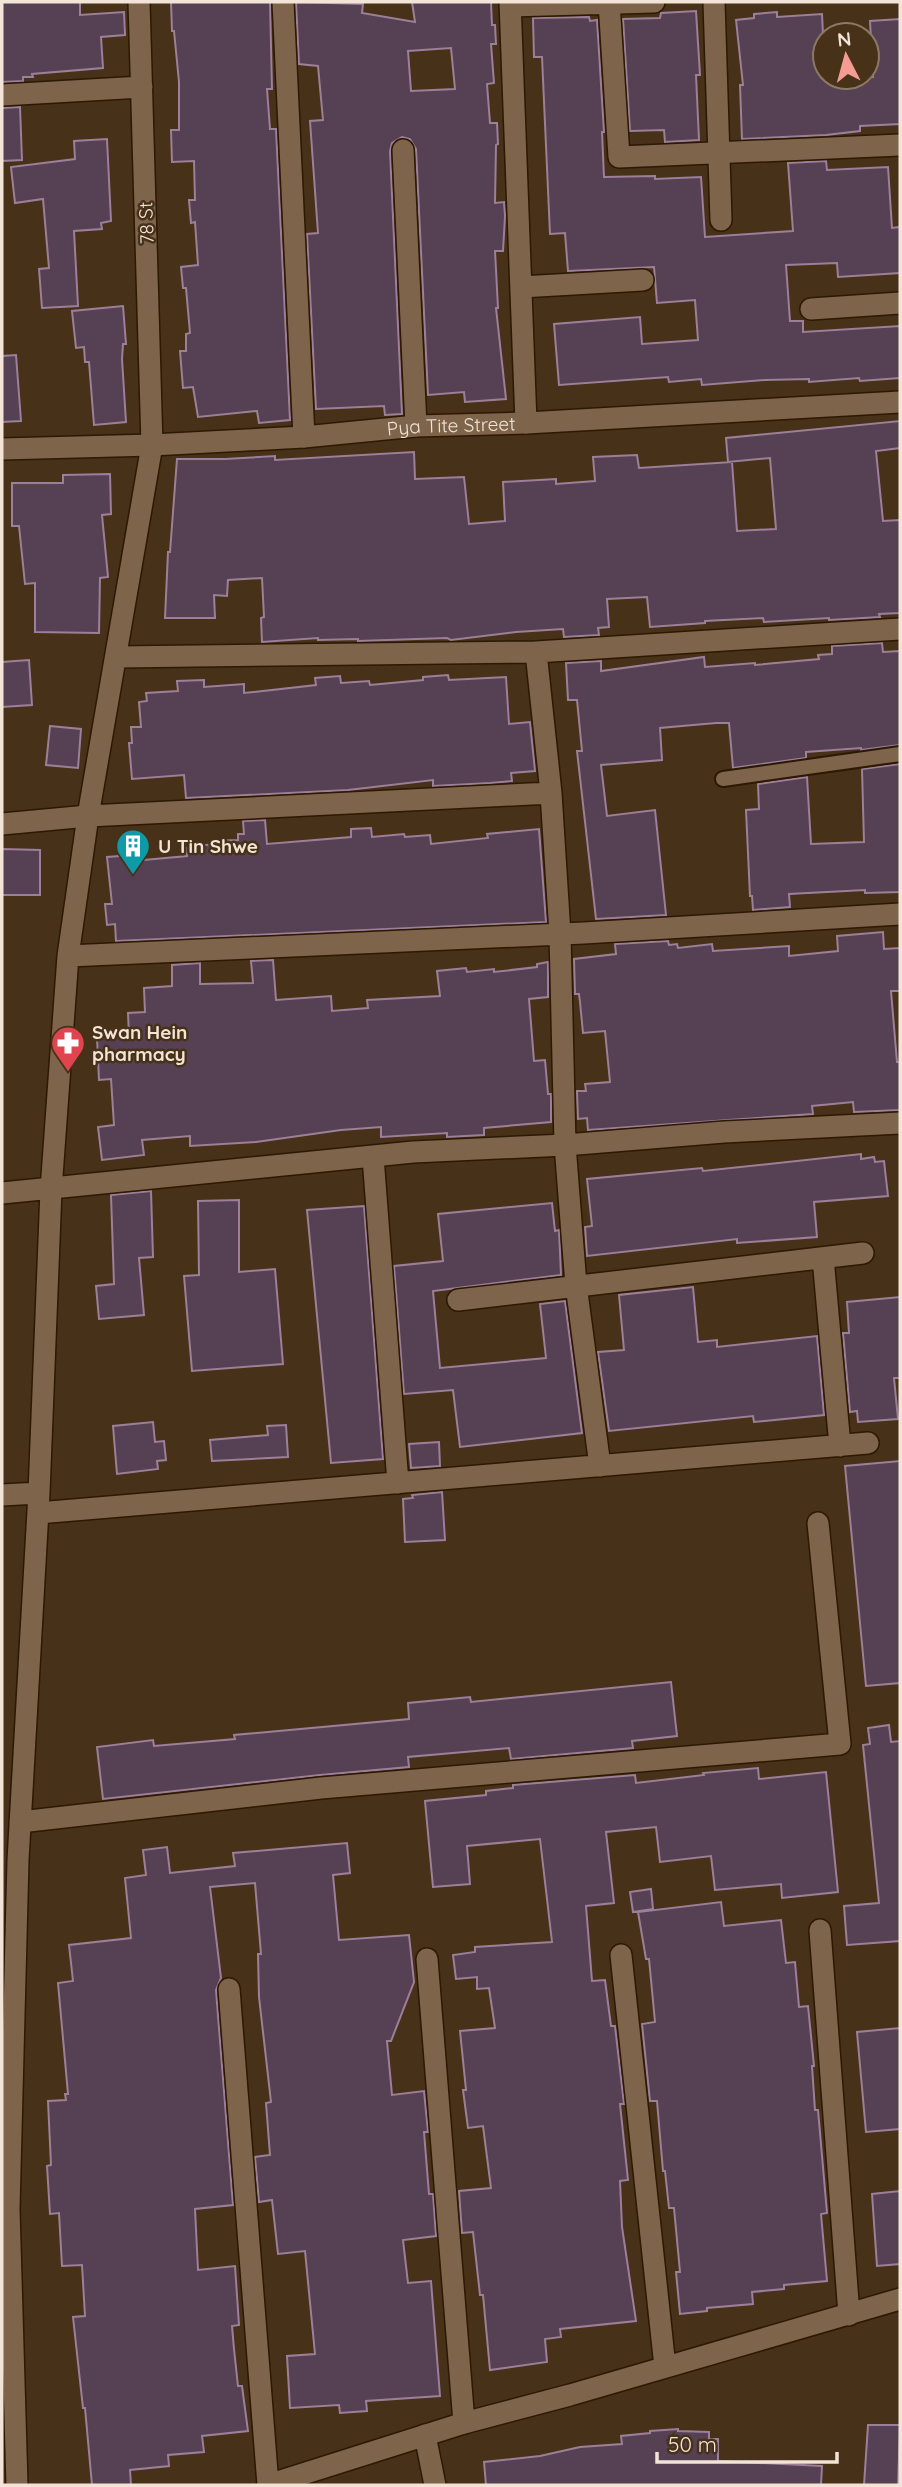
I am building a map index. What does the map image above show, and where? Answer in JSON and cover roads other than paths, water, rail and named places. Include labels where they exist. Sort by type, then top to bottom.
[{"type":"street","name":"78 St","points":[[17,2485],[9,2209],[20,1822],[39,1503],[51,1190],[68,956],[88,817],[152,444],[139,2]]},
{"type":"street","points":[[283,2],[304,436]]},
{"type":"street","points":[[609,2],[619,157],[900,145]]},
{"type":"street","points":[[526,423],[510,4],[653,2]]},
{"type":"street","points":[[714,2],[721,220]]},
{"type":"street","points":[[2,95],[142,87]]},
{"type":"street","points":[[403,150],[416,426]]},
{"type":"street","points":[[521,287],[643,280]]},
{"type":"street","points":[[811,309],[900,303]]},
{"type":"street","name":"Pya Tite Street","points":[[2,449],[152,444],[304,436],[416,426],[526,423],[900,402]]},
{"type":"street","points":[[117,657],[536,652],[900,629]]},
{"type":"street","points":[[536,652],[551,793],[560,934],[565,1145],[576,1285],[600,1466]]},
{"type":"street","points":[[2,824],[88,817],[551,793]]},
{"type":"street","points":[[68,956],[560,934],[900,915]]},
{"type":"street","points":[[2,1193],[412,1152],[900,1123]]},
{"type":"street","points":[[373,1157],[398,1483]]},
{"type":"street","points":[[458,1300],[863,1253]]},
{"type":"street","points":[[822,1258],[840,1446]]},
{"type":"street","points":[[2,1495],[39,1503],[398,1483],[869,1443]]},
{"type":"street","points":[[20,1822],[321,1788],[840,1744],[818,1523]]},
{"type":"street","points":[[820,1930],[849,2315]]},
{"type":"street","points":[[621,1955],[665,2367]]},
{"type":"street","points":[[427,1959],[464,2423]]},
{"type":"street","points":[[229,1989],[268,2485],[464,2423],[900,2299]]},
{"type":"street","points":[[425,2435],[435,2485]]},
{"type":"lane","points":[[723,779],[900,754]]},
{"type":"place","name":"U Tin Shwe","points":[[133,876]]},
{"type":"place","name":"Swan Hein pharmacy","points":[[68,1073]]}]
